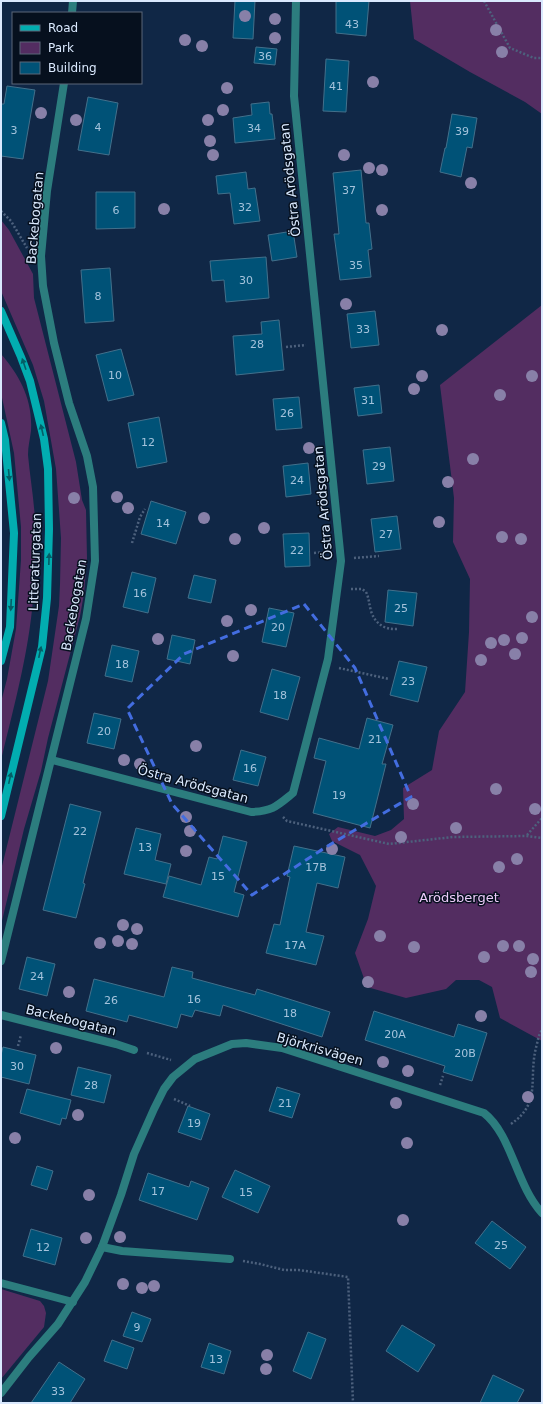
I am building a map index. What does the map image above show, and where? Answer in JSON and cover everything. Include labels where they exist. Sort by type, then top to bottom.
[{"type":"street","points":[[72,12],[73,1]]},
{"type":"street","name":"Östra Arödsgatan","points":[[52,760],[251,812],[264,812],[276,807],[293,793],[327,666],[341,559],[294,93],[296,1]]},
{"type":"street","name":"Backebogatan","points":[[1,962],[86,619],[95,561],[94,487],[69,403],[54,343],[43,286],[41,256],[48,191],[64,84]]},
{"type":"street","name":"Litteraturgatan","points":[[1,311],[22,357],[30,381],[44,439],[48,469],[50,529],[47,598],[42,647],[1,816]]},
{"type":"street","name":"Litteraturgatan","points":[[1,423],[5,440],[14,533],[10,627],[1,661]]},
{"type":"street","name":"Backebogatan","points":[[1,1015],[116,1044],[134,1050]]},
{"type":"street","name":"Björkrisvägen","points":[[1,1393],[29,1357],[58,1324],[73,1302],[102,1247],[134,1154],[164,1089],[173,1077],[196,1059],[232,1044],[246,1043],[282,1048],[372,1076],[484,1114],[492,1120],[500,1130],[520,1179],[542,1213]]},
{"type":"street","points":[[102,1247],[122,1251],[230,1259]]},
{"type":"street","points":[[1,1283],[73,1302]]},
{"type":"path","points":[[484,1],[510,48],[534,58],[542,58]]},
{"type":"path","points":[[1,211],[11,220],[32,255],[41,256]]},
{"type":"path","points":[[286,347],[319,344]]},
{"type":"path","points":[[132,543],[140,517],[145,509]]},
{"type":"path","points":[[341,559],[379,556]]},
{"type":"path","points":[[338,588],[362,589],[366,592],[371,611],[378,623],[384,628],[390,630],[398,629]]},
{"type":"path","points":[[327,666],[389,679]]},
{"type":"path","points":[[276,807],[286,821],[389,844],[454,837],[526,836],[542,838]]},
{"type":"path","points":[[526,836],[542,818]]},
{"type":"path","points":[[500,1130],[521,1118],[529,1109],[535,1096],[536,1086],[533,1065],[535,1050],[540,1032],[542,1030]]},
{"type":"path","points":[[250,1262],[284,1270],[299,1270],[348,1277],[353,1403]]},
{"type":"highlighted area","points":[[304,604],[355,668],[411,797],[326,847],[252,895],[172,804],[127,709],[184,654]]},
{"type":"green space","points":[[410,1],[542,1],[542,114],[525,102],[414,39]]},
{"type":"green space","points":[[1,220],[9,230],[33,274],[34,298],[76,462],[82,500],[86,510],[87,558],[84,594],[80,616],[48,738],[41,771],[24,829],[1,925],[1,870],[48,681],[59,606],[61,538],[56,469],[44,401],[33,365],[1,291]]},
{"type":"green space","name":"Arödsberget","points":[[542,305],[542,1041],[500,1018],[492,987],[479,980],[456,980],[446,989],[406,998],[367,987],[355,953],[368,919],[376,886],[360,855],[332,841],[329,834],[338,827],[375,836],[391,830],[404,819],[403,788],[432,770],[439,731],[465,692],[469,632],[470,579],[453,542],[454,498],[440,385]]},
{"type":"green space","points":[[1,354],[14,371],[24,389],[30,409],[31,431],[28,455],[34,504],[35,561],[30,630],[22,673],[1,760],[1,702],[7,679],[16,629],[21,560],[21,527],[14,453],[1,393]]},
{"type":"green space","points":[[1,1289],[40,1301],[44,1306],[46,1313],[44,1327],[1,1379]]},
{"type":"building","points":[[235,1],[255,1],[253,39],[233,38]]},
{"type":"building","points":[[336,1],[369,1],[366,36],[336,33]]},
{"type":"building","points":[[256,47],[277,49],[275,65],[254,63]]},
{"type":"building","points":[[326,59],[349,61],[346,112],[323,111]]},
{"type":"building","points":[[7,86],[35,90],[23,159],[1,156],[1,104],[4,104]]},
{"type":"building","points":[[88,97],[118,103],[109,155],[78,150]]},
{"type":"building","points":[[269,102],[275,139],[235,143],[233,118],[252,115],[251,104]]},
{"type":"building","points":[[452,114],[477,118],[472,148],[467,147],[461,177],[440,172]]},
{"type":"building","points":[[361,170],[366,223],[369,223],[372,249],[368,250],[371,277],[340,280],[334,234],[339,234],[333,173]]},
{"type":"building","points":[[246,172],[248,189],[255,188],[260,221],[234,224],[230,193],[218,194],[216,176]]},
{"type":"building","points":[[96,192],[135,192],[135,228],[96,229]]},
{"type":"building","points":[[293,231],[297,257],[272,261],[268,235]]},
{"type":"building","points":[[266,257],[269,298],[226,302],[224,280],[212,281],[210,261]]},
{"type":"building","points":[[110,268],[114,321],[85,323],[81,270]]},
{"type":"building","points":[[375,311],[379,345],[351,348],[347,314]]},
{"type":"building","points":[[279,320],[284,370],[236,375],[233,336],[262,334],[261,322]]},
{"type":"building","points":[[121,349],[134,395],[108,401],[96,355]]},
{"type":"building","points":[[379,385],[382,413],[358,416],[354,388]]},
{"type":"building","points":[[299,397],[302,428],[276,430],[273,399]]},
{"type":"building","points":[[159,417],[167,462],[137,468],[128,423]]},
{"type":"building","points":[[390,447],[394,481],[367,484],[363,450]]},
{"type":"building","points":[[308,463],[311,494],[286,497],[283,466]]},
{"type":"building","points":[[151,501],[186,512],[176,544],[141,534]]},
{"type":"building","points":[[397,516],[401,549],[375,552],[371,519]]},
{"type":"building","points":[[309,533],[310,566],[285,567],[283,534]]},
{"type":"building","points":[[132,572],[156,578],[148,613],[123,607]]},
{"type":"building","points":[[194,575],[216,580],[211,603],[188,598]]},
{"type":"building","points":[[388,590],[417,593],[413,626],[385,622]]},
{"type":"building","points":[[269,608],[294,613],[286,647],[262,642]]},
{"type":"building","points":[[172,635],[195,640],[190,664],[167,659]]},
{"type":"building","points":[[112,645],[139,651],[132,682],[105,676]]},
{"type":"building","points":[[399,661],[427,667],[418,702],[390,695]]},
{"type":"building","points":[[272,669],[300,677],[288,720],[260,712]]},
{"type":"building","points":[[94,713],[121,719],[114,749],[87,743]]},
{"type":"building","points":[[367,718],[393,725],[382,764],[386,764],[370,828],[313,813],[326,761],[314,758],[319,738],[359,749]]},
{"type":"building","points":[[241,750],[266,757],[258,786],[233,780]]},
{"type":"building","points":[[70,804],[101,812],[83,883],[85,884],[76,918],[43,910]]},
{"type":"building","points":[[136,828],[161,834],[155,860],[171,864],[166,884],[124,874]]},
{"type":"building","points":[[223,836],[247,842],[234,892],[244,895],[238,917],[163,897],[169,876],[201,885],[209,857],[217,859]]},
{"type":"building","points":[[294,846],[345,857],[338,888],[317,883],[306,932],[324,936],[316,965],[266,953],[274,924],[280,925],[290,877],[287,876]]},
{"type":"building","points":[[27,957],[55,964],[47,996],[19,989]]},
{"type":"building","points":[[172,967],[193,972],[192,978],[255,995],[257,989],[330,1012],[322,1037],[223,1005],[220,1016],[195,1010],[192,1017],[181,1014],[177,1028],[129,1015],[127,1022],[86,1011],[94,979],[164,997]]},
{"type":"building","points":[[374,1011],[454,1037],[458,1024],[487,1033],[472,1081],[443,1072],[445,1066],[365,1040]]},
{"type":"building","points":[[3,1047],[36,1055],[29,1084],[1,1077],[1,1055]]},
{"type":"building","points":[[78,1067],[111,1075],[104,1103],[71,1095]]},
{"type":"building","points":[[277,1087],[300,1094],[292,1118],[269,1111]]},
{"type":"building","points":[[27,1089],[71,1100],[66,1119],[62,1118],[60,1125],[20,1113]]},
{"type":"building","points":[[188,1106],[210,1114],[201,1140],[178,1132]]},
{"type":"building","points":[[37,1166],[53,1171],[47,1190],[31,1185]]},
{"type":"building","points":[[235,1170],[270,1186],[258,1213],[222,1197]]},
{"type":"building","points":[[148,1173],[189,1187],[191,1181],[209,1188],[197,1220],[139,1200]]},
{"type":"building","points":[[492,1221],[526,1247],[510,1269],[475,1243]]},
{"type":"building","points":[[31,1229],[62,1238],[55,1265],[23,1256]]},
{"type":"building","points":[[132,1312],[151,1319],[142,1342],[123,1336]]},
{"type":"building","points":[[402,1325],[435,1345],[418,1372],[386,1351]]},
{"type":"building","points":[[308,1332],[326,1339],[311,1379],[293,1371]]},
{"type":"building","points":[[112,1340],[134,1348],[127,1369],[104,1361]]},
{"type":"building","points":[[209,1343],[231,1351],[224,1374],[201,1367]]},
{"type":"building","points":[[59,1362],[85,1379],[70,1403],[31,1403]]},
{"type":"building","points":[[493,1375],[524,1390],[517,1403],[480,1403]]}]
